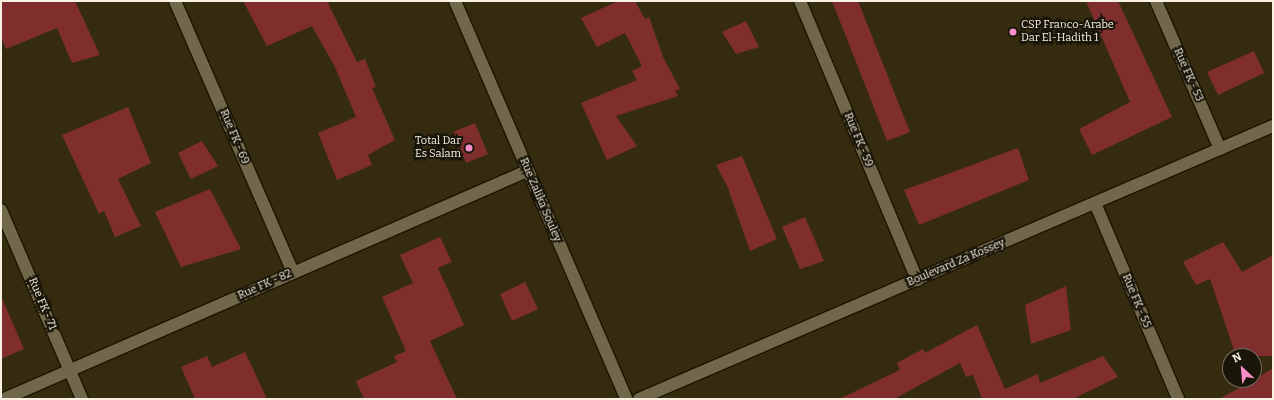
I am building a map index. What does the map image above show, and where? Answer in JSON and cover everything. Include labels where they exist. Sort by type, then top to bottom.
[{"type":"street","name":"Rue FK - 69","points":[[176,1],[293,273]]},
{"type":"street","name":"Rue Zalika Souley","points":[[455,1],[626,399]]},
{"type":"street","name":"Rue FK - 59","points":[[800,1],[917,280]]},
{"type":"street","name":"Rue FK - 53","points":[[1156,1],[1220,149]]},
{"type":"street","name":"Boulevard Za Kossey","points":[[639,399],[1273,126]]},
{"type":"street","name":"Rue FK - 82","points":[[4,399],[527,171]]},
{"type":"street","name":"Rue FK - 55","points":[[1095,203],[1178,399]]},
{"type":"street","name":"Rue FK - 71","points":[[1,210],[82,399]]},
{"type":"building","points":[[1,1],[75,1],[100,55],[72,63],[57,28],[6,49],[1,37]]},
{"type":"building","points":[[243,1],[327,1],[357,62],[365,59],[376,87],[372,88],[395,140],[368,155],[372,165],[337,180],[318,133],[356,117],[335,67],[312,26],[267,46]]},
{"type":"building","points":[[618,1],[635,1],[645,19],[649,17],[663,57],[680,89],[675,91],[678,96],[616,116],[637,146],[607,160],[581,103],[637,80],[632,71],[642,66],[625,33],[597,47],[581,18]]},
{"type":"building","points":[[832,1],[858,1],[910,132],[887,141]]},
{"type":"building","points":[[1086,1],[1118,1],[1172,117],[1092,155],[1079,129],[1130,102]]},
{"type":"building","points":[[746,21],[759,47],[736,54],[722,32]]},
{"type":"building","points":[[1254,51],[1264,73],[1218,95],[1207,72]]},
{"type":"building","points":[[128,107],[151,163],[118,179],[141,226],[115,237],[104,211],[99,214],[62,135]]},
{"type":"building","points":[[475,123],[488,154],[466,163],[453,132]]},
{"type":"building","points":[[202,141],[218,166],[191,179],[178,153]]},
{"type":"building","points":[[1018,148],[1029,180],[919,225],[904,190]]},
{"type":"building","points":[[742,156],[777,239],[750,251],[728,188],[716,165]]},
{"type":"building","points":[[210,189],[241,249],[181,267],[155,212]]},
{"type":"building","points":[[805,217],[824,261],[800,269],[782,227]]},
{"type":"building","points":[[440,237],[452,262],[438,268],[464,325],[430,341],[457,399],[364,399],[356,381],[397,362],[394,356],[406,351],[382,297],[413,283],[400,255]]},
{"type":"building","points":[[1223,242],[1242,272],[1273,255],[1273,356],[1262,356],[1262,348],[1233,348],[1210,279],[1196,285],[1183,262]]},
{"type":"building","points":[[525,282],[538,309],[512,321],[500,294]]},
{"type":"building","points":[[1066,286],[1071,330],[1031,344],[1025,305]]},
{"type":"building","points":[[1,296],[24,349],[1,359]]},
{"type":"building","points":[[977,325],[1005,389],[1038,374],[1040,383],[1103,356],[1118,377],[1073,399],[982,399],[973,375],[966,377],[960,363],[894,399],[839,399],[900,370],[897,363],[923,349],[925,353]]},
{"type":"building","points":[[245,352],[267,399],[195,399],[181,367],[207,356],[212,367]]},
{"type":"building","points":[[1273,368],[1273,399],[1219,399],[1239,388],[1262,388],[1262,375]]},
{"type":"place","name":"CSP Franco-Arabe Dar El-Hadith 1","points":[[1013,32]]},
{"type":"place","name":"Total Dar Es Salam","points":[[469,148]]}]
